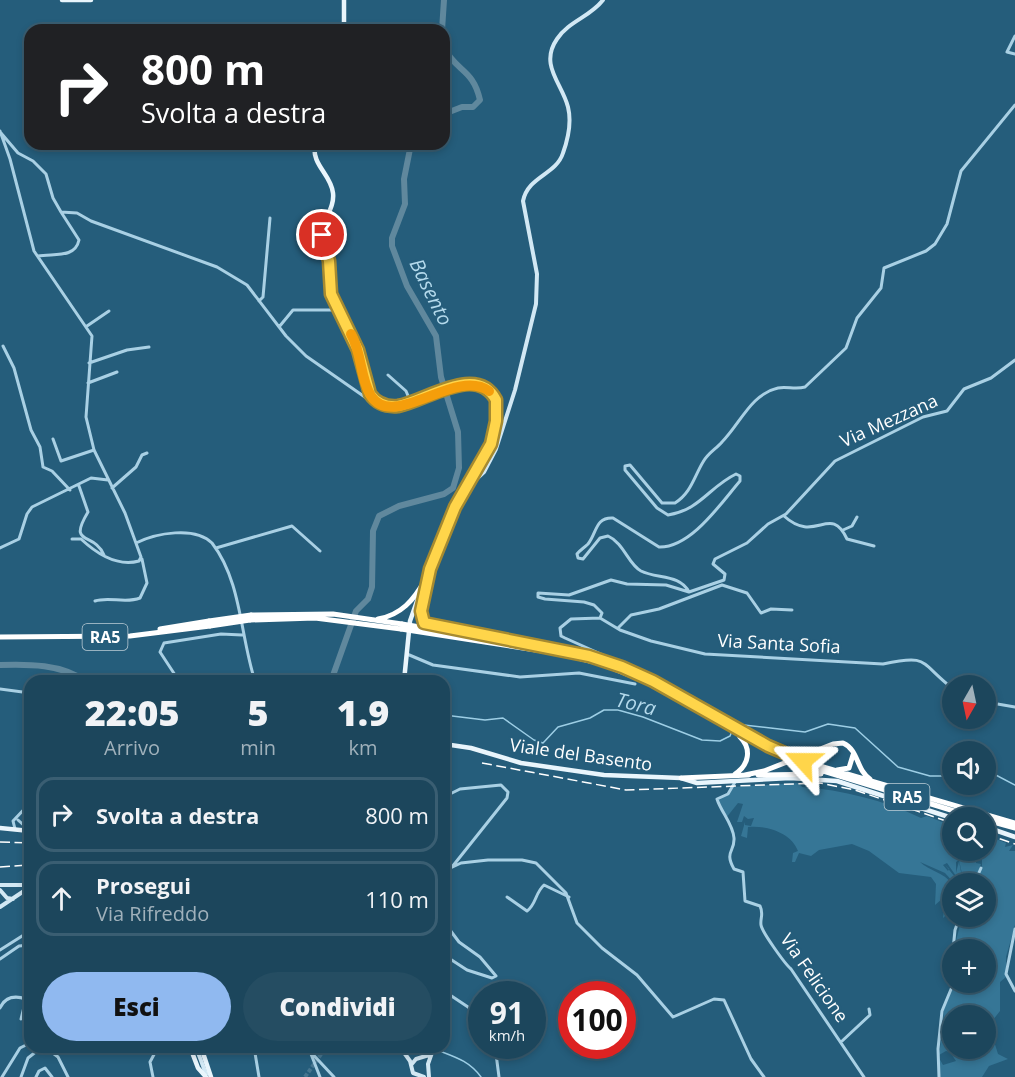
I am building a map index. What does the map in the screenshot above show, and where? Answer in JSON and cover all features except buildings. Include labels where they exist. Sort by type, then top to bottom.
[{"type":"highway","points":[[430,569],[421,611],[422,621],[428,626],[485,638]]},
{"type":"highway","points":[[368,621],[403,609],[416,596],[425,580]]},
{"type":"highway","name":"RA5","points":[[0,635],[123,633],[251,618],[333,617],[572,652],[622,667],[653,681],[743,734],[800,762],[837,777],[942,808]]},
{"type":"highway","name":"RA5","points":[[401,626],[562,654],[602,664],[651,684],[743,734]]},
{"type":"highway","points":[[728,776],[742,768],[748,755],[744,740],[734,731]]},
{"type":"highway","points":[[746,775],[764,771],[833,744],[843,743],[852,750],[861,771],[867,778],[909,793]]},
{"type":"highway","points":[[821,768],[845,770],[853,761],[852,750]]},
{"type":"highway","name":"RA5","points":[[800,762],[1015,823]]},
{"type":"highway","points":[[681,778],[809,773],[837,777]]},
{"type":"highway","points":[[996,823],[1015,828]]},
{"type":"main road","points":[[62,0],[91,0]]},
{"type":"main road","points":[[344,0],[344,24]]},
{"type":"main road","points":[[467,488],[484,472],[496,449],[515,390],[536,304],[537,274],[523,201],[530,185],[561,160],[570,123],[567,103],[551,67],[551,50],[565,29],[593,12],[603,0]]},
{"type":"main road","points":[[315,150],[315,159],[333,193],[332,206],[322,235],[329,261],[330,289],[358,350],[372,398],[387,406],[411,403],[459,385],[484,387],[493,394],[497,405],[491,444],[455,507],[410,621],[405,675]]},
{"type":"main road","name":"Viale del Basento","points":[[450,745],[471,748],[522,763],[580,772],[681,778],[697,783],[734,783],[790,778],[837,781],[942,815]]},
{"type":"main road","points":[[1,828],[24,830]]},
{"type":"main road","points":[[996,830],[1015,837]]},
{"type":"main road","points":[[0,907],[4,888],[11,884]]},
{"type":"main road","points":[[11,884],[18,890],[15,898]]},
{"type":"main road","points":[[0,885],[24,885]]},
{"type":"main road","points":[[0,907],[24,891]]},
{"type":"main road","points":[[3,893],[9,899],[15,898]]},
{"type":"main road","points":[[192,1053],[198,1068],[208,1077]]},
{"type":"main road","points":[[198,1053],[208,1077]]},
{"type":"main road","points":[[202,1053],[208,1077]]},
{"type":"main road","points":[[404,1053],[414,1073],[422,1076],[428,1070]]},
{"type":"main road","points":[[410,1053],[428,1064]]},
{"type":"main road","points":[[411,1065],[419,1058],[430,1054]]},
{"type":"main road","points":[[429,1077],[430,1054]]},
{"type":"street","points":[[1015,36],[1007,52],[1015,54]]},
{"type":"street","points":[[792,610],[771,609],[761,613],[747,593],[722,585],[711,584],[689,592],[683,584],[674,580],[639,570],[615,540],[608,536],[600,538],[583,559],[577,554],[590,541],[600,521],[610,518],[643,534],[659,547],[666,547],[693,533],[740,481],[740,476],[736,474],[720,483],[695,506],[668,515],[657,508],[625,470],[625,466],[630,465],[662,503],[675,503],[691,487],[707,455],[722,442],[748,408],[768,392],[778,388],[797,390],[805,387],[846,348],[857,318],[881,288],[884,268],[926,251],[935,244],[947,224],[961,171],[1015,105]]},
{"type":"street","points":[[0,132],[18,153],[33,161],[46,174],[53,198],[79,240],[72,253],[38,256]]},
{"type":"street","points":[[0,132],[10,159],[34,251],[87,326],[93,341],[85,412],[94,450],[136,543],[147,583],[140,598],[129,600],[102,598],[95,602]]},
{"type":"street","points":[[62,212],[77,213],[170,251],[218,267],[247,285],[279,327],[306,356],[382,409]]},
{"type":"street","points":[[259,301],[263,297],[270,218]]},
{"type":"street","points":[[279,327],[293,310],[338,310]]},
{"type":"street","points":[[87,326],[108,311]]},
{"type":"street","points":[[3,346],[14,368],[31,430],[40,447],[43,467],[51,471],[70,490]]},
{"type":"street","points":[[89,363],[127,350],[149,347]]},
{"type":"street","name":"Via Mezzana","points":[[711,584],[726,577],[713,564],[715,559],[742,546],[768,524],[784,516],[835,461],[923,417],[947,411],[964,389],[988,379],[1015,360]]},
{"type":"street","points":[[88,382],[117,372]]},
{"type":"street","points":[[388,375],[404,388],[411,403]]},
{"type":"street","points":[[52,439],[61,461],[94,450]]},
{"type":"street","points":[[112,488],[136,467],[141,455],[147,453]]},
{"type":"street","points":[[0,548],[19,539],[27,514],[32,507],[79,486],[91,478],[108,480]]},
{"type":"street","points":[[79,486],[88,512],[80,523],[80,532],[101,549],[105,556]]},
{"type":"street","points":[[784,516],[802,528],[832,522],[843,530],[850,540],[874,546]]},
{"type":"street","points":[[843,530],[852,526],[857,517]]},
{"type":"street","points":[[216,548],[292,526],[320,551]]},
{"type":"street","points":[[136,543],[187,533],[207,537],[216,548],[237,598],[242,635],[253,675]]},
{"type":"street","points":[[72,539],[81,538],[105,556],[124,564],[139,561],[141,557]]},
{"type":"street","name":"Via Santa Sofia","points":[[689,592],[666,585],[627,584],[611,580],[569,595],[538,593],[538,597],[594,605],[602,613],[600,618],[618,628],[651,641],[705,654],[883,664],[912,658],[923,662],[942,679]]},
{"type":"street","points":[[618,628],[631,615],[659,609],[722,585]]},
{"type":"street","points":[[600,618],[571,619],[563,623],[560,633],[565,638],[632,668]]},
{"type":"street","points":[[175,675],[160,652],[165,643],[221,634],[242,635]]},
{"type":"street","points":[[407,654],[440,666],[520,678],[579,673],[634,684],[632,678]]},
{"type":"street","points":[[0,689],[24,692]]},
{"type":"street","points":[[996,704],[1015,707]]},
{"type":"street","name":"Via Felicione","points":[[734,783],[728,794],[717,799],[732,829],[734,840],[729,855],[734,869],[743,872],[745,901],[760,906],[763,910],[761,927],[775,946],[779,958],[791,969],[864,1077]]},
{"type":"street","points":[[450,794],[460,789],[501,786],[508,792],[507,798],[452,867]]},
{"type":"street","points":[[15,829],[24,811]]},
{"type":"street","points":[[1,828],[18,819]]},
{"type":"street","points":[[18,819],[24,825]]},
{"type":"street","points":[[13,821],[15,829]]},
{"type":"street","points":[[452,867],[488,860],[529,861],[541,868],[569,897],[572,914],[577,923],[599,945],[637,975],[673,1017],[714,999],[724,1000],[751,1059],[764,1077]]},
{"type":"street","points":[[979,873],[981,868]]},
{"type":"street","points":[[507,897],[525,911],[530,909],[537,891],[544,885],[569,897]]},
{"type":"street","points":[[1015,929],[1006,974],[1015,991]]},
{"type":"street","points":[[450,930],[459,942],[480,957],[496,976],[492,978],[467,970],[450,959]]},
{"type":"street","points":[[0,950],[24,935]]},
{"type":"street","points":[[0,959],[19,946],[24,946]]},
{"type":"street","points":[[939,1077],[938,1049],[942,1011],[949,993]]},
{"type":"street","points":[[450,995],[468,1007]]},
{"type":"street","points":[[0,1008],[9,998],[16,996],[24,998]]},
{"type":"street","points":[[21,1019],[24,1007]]},
{"type":"street","name":"Via Felicione","points":[[842,1042],[864,1023],[870,1015],[869,1009]]},
{"type":"street","points":[[2,1077],[20,1048],[24,1046]]},
{"type":"street","points":[[21,1077],[28,1058],[35,1053]]},
{"type":"street","points":[[52,1053],[58,1057],[68,1077]]},
{"type":"street","points":[[153,1077],[150,1062],[155,1053]]},
{"type":"street","points":[[255,1053],[259,1077]]},
{"type":"street","points":[[310,1053],[321,1077]]},
{"type":"street","points":[[311,1053],[334,1077]]},
{"type":"street","points":[[497,1059],[499,1077]]},
{"type":"street","points":[[36,1077],[39,1071],[45,1068],[52,1077]]},
{"type":"street","points":[[321,1077],[323,1071],[328,1071]]},
{"type":"shaded area","points":[[799,783],[802,787],[863,797],[921,818],[927,816],[942,822],[942,861],[958,861],[956,873],[947,863],[943,865],[952,873],[945,873],[920,862],[942,875],[942,899],[935,905],[936,884],[931,877],[899,873],[869,851],[852,844],[819,850],[811,856],[799,853],[795,862],[792,862],[793,853],[798,851],[795,844],[777,831],[748,827],[747,838],[741,836],[745,822],[745,825],[751,826],[754,818],[748,819],[744,816],[742,822],[737,822],[743,804],[738,803],[726,818],[718,798],[726,796],[732,787]]},
{"type":"shaded area","points":[[996,839],[1006,843],[1005,847],[1013,845],[1009,851],[1015,851],[1015,925],[1006,957],[1006,977],[1000,982],[1000,1011],[996,1016],[996,1005],[945,1005],[951,993],[996,993],[996,939],[956,939],[960,927],[996,927],[996,873],[979,873],[982,861],[996,861]]},
{"type":"shaded area","points":[[959,861],[961,873],[956,873]]},
{"type":"shaded area","points":[[959,861],[976,861],[981,864],[978,873],[962,873]]},
{"type":"shaded area","points":[[941,1041],[942,1053],[939,1055]]},
{"type":"shaded area","points":[[996,1048],[998,1054],[1008,1059],[989,1066],[982,1077],[939,1077],[939,1058],[943,1065],[956,1061],[955,1059],[996,1059]]},
{"type":"waterway","name":"Basento","points":[[442,24],[444,0]]},
{"type":"waterway","name":"Basento","points":[[450,57],[469,76],[480,100],[473,107],[462,107],[450,112]]},
{"type":"waterway","name":"Basento","points":[[333,675],[356,611],[368,599],[372,587],[373,531],[379,516],[399,506],[444,494],[453,488],[459,468],[458,432],[441,377],[436,336],[407,286],[392,246],[392,238],[405,204],[404,179],[410,150]]},
{"type":"waterway","name":"Basento","points":[[0,665],[33,665],[55,668],[76,675]]},
{"type":"waterway","name":"Tora","points":[[450,716],[485,720],[503,718],[534,740],[543,743],[558,727],[590,718],[604,710],[618,710],[643,717],[702,740],[720,741],[730,736],[732,731]]},
{"type":"waterway","name":"Tora","points":[[735,724],[805,732],[828,724],[855,728],[898,767],[930,776],[942,776]]},
{"type":"waterway","name":"Tora","points":[[996,775],[1015,785]]},
{"type":"waterway","points":[[446,1053],[470,1066],[481,1077]]},
{"type":"tunnel","points":[[305,1077],[322,1053]]},
{"type":"railway","points":[[482,763],[626,790],[820,783],[855,790],[942,820]]},
{"type":"railway","points":[[996,837],[1015,844]]},
{"type":"railway","points":[[0,842],[24,843]]},
{"type":"railway","points":[[0,867],[24,865]]},
{"type":"slow traffic","points":[[351,334],[358,350],[370,394],[380,404],[393,407],[403,405],[467,384],[479,385],[489,391]]},
{"type":"route","points":[[322,235],[329,261],[330,289],[334,303],[354,338],[370,394],[375,401],[387,406],[398,406],[467,384],[484,387],[493,394],[496,400],[495,430],[491,444],[455,507],[430,569],[421,611],[421,619],[424,623],[432,627],[469,632],[485,638],[589,656],[622,667],[653,681],[768,746],[803,761]]}]
